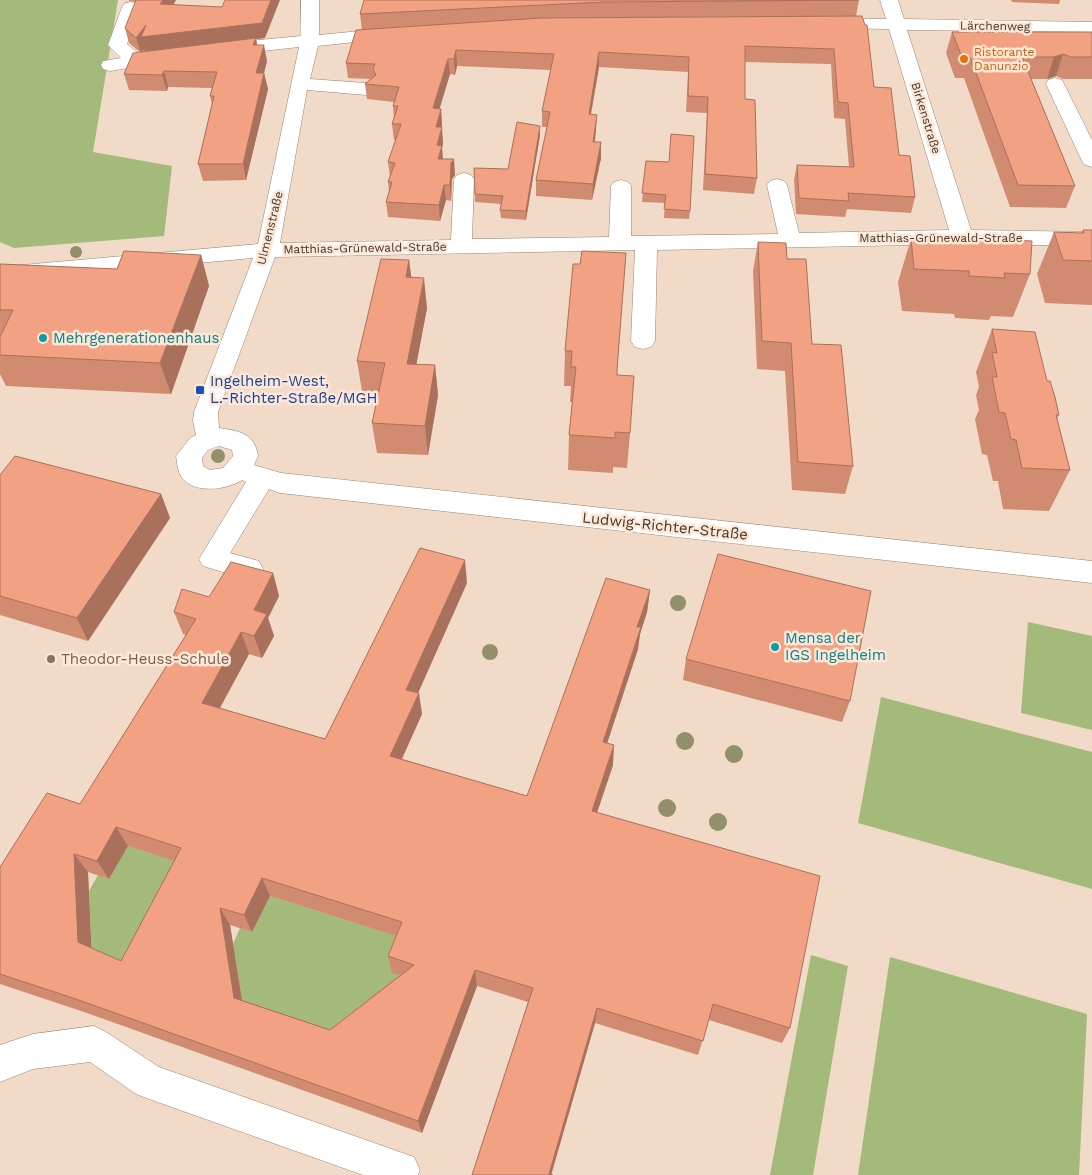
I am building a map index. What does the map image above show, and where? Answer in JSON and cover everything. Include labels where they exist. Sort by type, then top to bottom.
[{"type":"street","name":"Ulmenstraße","points":[[209,439],[205,421],[206,412],[267,250],[275,220],[299,84],[310,40],[310,0]]},
{"type":"street","name":"Birkenstraße","points":[[889,0],[962,237]]},
{"type":"street","points":[[131,7],[117,45],[136,61]]},
{"type":"street","name":"Lärchenweg","points":[[812,23],[1092,27]]},
{"type":"street","points":[[211,51],[310,40],[411,32]]},
{"type":"street","points":[[110,65],[182,54]]},
{"type":"street","points":[[299,84],[366,89]]},
{"type":"street","points":[[1055,84],[1092,161]]},
{"type":"street","name":"Matthias-Grünewald-Straße","points":[[461,247],[464,179]]},
{"type":"street","points":[[777,185],[790,240]]},
{"type":"street","points":[[620,243],[621,186]]},
{"type":"street","name":"Matthias-Grünewald-Straße","points":[[0,274],[267,250],[962,237],[1092,239]]},
{"type":"street","points":[[643,341],[646,242]]},
{"type":"street","points":[[249,569],[213,559],[251,474],[246,451],[242,444],[229,438],[209,439],[200,444],[189,456],[191,471],[200,478],[214,480],[251,474]]},
{"type":"street","name":"Ludwig-Richter-Straße","points":[[251,474],[290,484],[1092,572]]},
{"type":"street","points":[[0,1064],[12,1057],[31,1052],[94,1044],[149,1080],[401,1170],[399,1175]]},
{"type":"green space","points":[[0,0],[118,0],[93,152],[172,166],[164,236],[14,248],[0,242]]},
{"type":"green space","points":[[1028,622],[1092,636],[1092,730],[1021,713]]},
{"type":"green space","points":[[881,697],[1092,752],[1092,889],[858,823]]},
{"type":"green space","points":[[128,846],[191,866],[134,976],[92,959],[89,891],[98,875],[109,879]]},
{"type":"green space","points":[[270,896],[406,939],[392,972],[405,977],[336,1044],[244,1013],[233,944],[240,928],[252,932]]},
{"type":"green space","points":[[811,955],[848,966],[813,1175],[770,1175]]},
{"type":"green space","points":[[890,957],[1087,1014],[1079,1175],[858,1175]]},
{"type":"building","points":[[136,0],[163,0],[160,4],[222,7],[225,0],[271,0],[262,23],[141,37],[146,25],[136,38],[125,28]]},
{"type":"building","points":[[364,0],[859,0],[603,2],[360,14]]},
{"type":"building","points":[[862,16],[865,25],[867,25],[874,87],[891,88],[899,155],[910,156],[915,197],[848,193],[849,201],[799,198],[797,165],[854,167],[848,103],[838,102],[834,49],[745,46],[745,99],[755,100],[757,178],[705,174],[708,97],[688,96],[689,57],[599,52],[589,114],[597,115],[593,142],[601,142],[593,184],[536,180],[550,112],[542,111],[554,54],[456,50],[454,59],[448,59],[433,108],[441,109],[436,127],[442,127],[437,145],[442,146],[438,159],[454,159],[451,163],[450,185],[444,185],[439,205],[386,202],[392,182],[388,182],[395,163],[388,162],[401,124],[392,124],[398,106],[393,106],[399,87],[365,84],[376,75],[373,69],[375,64],[346,63],[356,30],[541,18]]},
{"type":"building","points":[[952,32],[1092,32],[1092,57],[1071,57],[1063,54],[1054,57],[1022,57],[1075,186],[1018,185],[970,57],[962,57]]},
{"type":"building","points":[[256,38],[253,45],[264,45],[256,73],[264,73],[243,164],[198,164],[214,96],[210,96],[217,72],[164,71],[162,75],[124,74],[133,53]]},
{"type":"building","points":[[517,122],[540,126],[526,211],[500,210],[503,196],[475,194],[474,168],[508,169]]},
{"type":"building","points":[[671,134],[694,136],[690,211],[664,209],[666,195],[642,193],[646,161],[669,162]]},
{"type":"building","points":[[1083,230],[1092,230],[1092,261],[1063,260],[1054,232],[1084,233]]},
{"type":"building","points":[[939,237],[1032,241],[1030,274],[1004,273],[1005,278],[969,276],[969,271],[914,269],[911,239],[939,240]]},
{"type":"building","points":[[758,242],[786,243],[787,259],[806,259],[812,344],[841,345],[853,466],[798,462],[791,343],[762,341]]},
{"type":"building","points":[[124,251],[201,255],[160,363],[0,355],[0,337],[13,310],[0,310],[0,264],[117,269]]},
{"type":"building","points":[[582,251],[626,253],[617,375],[634,376],[630,433],[615,432],[615,438],[569,435],[576,367],[571,367],[572,351],[565,351],[573,264],[580,264]]},
{"type":"building","points":[[381,259],[409,260],[406,277],[424,278],[407,364],[435,365],[425,426],[372,423],[385,363],[357,361]]},
{"type":"building","points":[[992,329],[1035,332],[1047,381],[1050,381],[1055,397],[1059,415],[1056,415],[1070,470],[1022,468],[1016,440],[1011,439],[1005,413],[999,412],[992,377],[997,377],[992,352],[997,353]]},
{"type":"building","points":[[15,456],[161,494],[77,618],[0,596],[0,475]]},
{"type":"building","points":[[420,548],[465,560],[406,690],[419,693],[390,756],[527,796],[606,578],[650,590],[637,627],[641,627],[603,742],[614,745],[592,811],[820,876],[790,1028],[713,1004],[703,1041],[597,1008],[549,1174],[553,1175],[472,1175],[533,988],[475,970],[418,1121],[73,998],[0,974],[0,867],[47,793],[80,804],[196,619],[174,612],[182,589],[209,597],[231,562],[273,573],[254,610],[267,614],[254,636],[241,632],[202,703],[325,739]],"holes":[[[116,827],[181,848],[121,961],[78,942],[74,854],[97,861]],[[262,878],[402,922],[388,956],[414,965],[330,1030],[234,998],[220,908],[244,915]]]},
{"type":"building","name":"Mensa der IGS Ingelheim","points":[[718,554],[871,591],[850,701],[686,659]]},
{"type":"place","name":"Ristorante Danunzio","points":[[964,59]]},
{"type":"place","name":"Mehrgenerationenhaus","points":[[43,338]]},
{"type":"place","name":"Ingelheim-West, L.-Richter-Straße/MGH","points":[[200,390]]},
{"type":"place","name":"Mensa der IGS Ingelheim","points":[[775,647]]},
{"type":"place","name":"Theodor-Heuss-Schule","points":[[51,659]]}]
